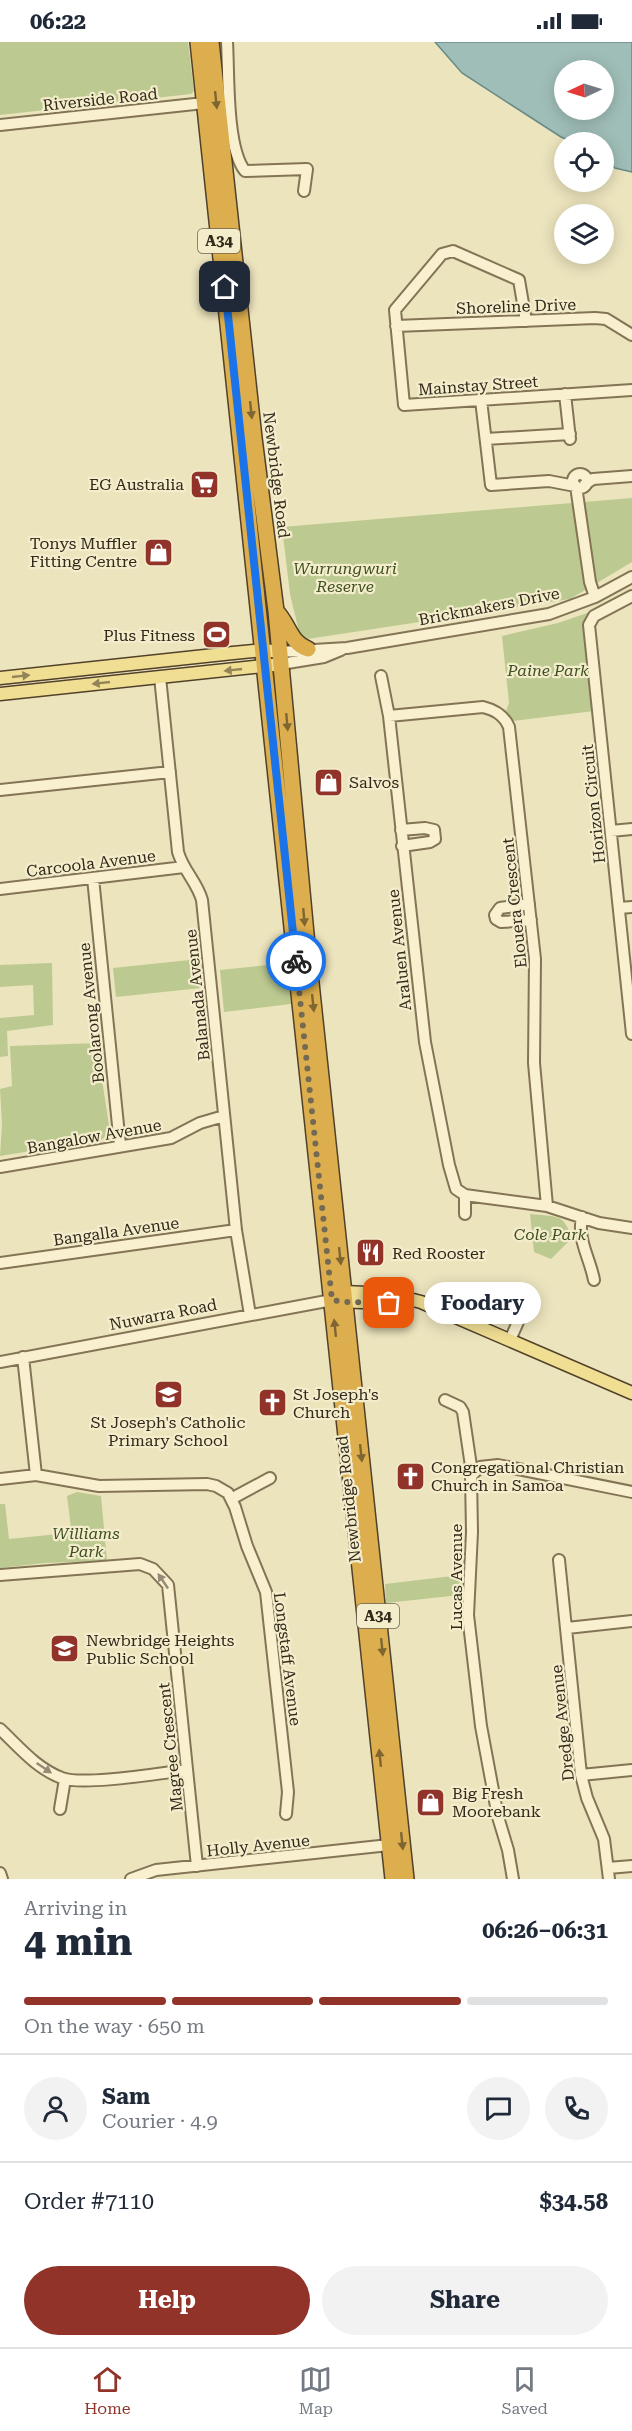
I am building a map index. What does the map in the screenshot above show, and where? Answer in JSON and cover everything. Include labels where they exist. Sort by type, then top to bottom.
[{"type":"highway","name":"Newbridge Road","points":[[198,42],[264,666],[340,1298],[406,1879]]},
{"type":"highway","name":"Newbridge Road","points":[[211,42],[240,319],[281,658],[393,1879]]},
{"type":"highway","points":[[276,611],[284,619],[295,642],[308,649]]},
{"type":"main road","points":[[0,678],[263,650],[281,658]]},
{"type":"main road","name":"Brickmakers Drive","points":[[0,694],[264,666],[281,658]]},
{"type":"main road","name":"Nuwarra Road","points":[[340,1298],[389,1303],[405,1299],[445,1311],[632,1393]]},
{"type":"street","points":[[227,42],[230,99],[238,162],[245,171],[307,169],[304,191]]},
{"type":"street","name":"Riverside Road","points":[[0,125],[204,103]]},
{"type":"street","points":[[396,326],[395,310],[440,256],[450,251],[519,280],[526,321]]},
{"type":"street","name":"Shoreline Drive","points":[[396,326],[606,319],[632,335]]},
{"type":"street","name":"Mainstay Street","points":[[396,326],[404,405],[632,390]]},
{"type":"street","points":[[486,439],[570,437],[565,394]]},
{"type":"street","points":[[481,400],[491,485],[549,481],[580,484],[604,478],[632,476]]},
{"type":"street","points":[[580,484],[587,564],[595,597]]},
{"type":"street","name":"Brickmakers Drive","points":[[281,658],[308,649],[347,648],[549,614],[595,597],[632,577]]},
{"type":"street","name":"Horizon Circuit","points":[[632,596],[594,616],[589,625],[632,1034]]},
{"type":"street","name":"Brickmakers Drive","points":[[281,658],[324,657],[347,648]]},
{"type":"street","name":"Araluen Avenue","points":[[381,676],[389,716],[425,1042],[452,1175],[457,1191],[465,1195],[465,1214]]},
{"type":"street","name":"Balanada Avenue","points":[[160,677],[178,852],[184,867],[198,886],[202,900],[236,1230],[250,1315]]},
{"type":"street","name":"Elouera Crescent","points":[[389,716],[483,707],[496,711],[506,721],[511,736],[536,981],[534,1063],[547,1206]]},
{"type":"street","points":[[0,790],[170,772]]},
{"type":"street","points":[[400,830],[428,828],[434,830],[436,834],[435,839],[430,842],[402,846]]},
{"type":"street","points":[[610,831],[632,829]]},
{"type":"street","name":"Carcoola Avenue","points":[[0,889],[184,867]]},
{"type":"street","name":"Boolarong Avenue","points":[[93,878],[120,1145]]},
{"type":"street","points":[[529,904],[500,908],[496,910],[495,917],[501,922],[531,920]]},
{"type":"street","points":[[619,908],[632,907]]},
{"type":"street","name":"Bangalow Avenue","points":[[0,1167],[171,1138],[200,1123],[225,1116]]},
{"type":"street","points":[[465,1195],[547,1206],[606,1225],[632,1228]]},
{"type":"street","points":[[582,1217],[580,1236],[591,1264],[594,1280]]},
{"type":"street","name":"Bangalla Avenue","points":[[0,1263],[236,1230]]},
{"type":"street","name":"Nuwarra Road","points":[[0,1362],[340,1298]]},
{"type":"street","points":[[510,1340],[522,1313]]},
{"type":"street","points":[[23,1357],[36,1475]]},
{"type":"street","name":"Lucas Avenue","points":[[445,1400],[460,1407],[463,1412],[472,1473],[469,1626],[481,1726],[498,1817],[508,1850],[513,1879]]},
{"type":"street","points":[[472,1473],[480,1467],[498,1465],[632,1492]]},
{"type":"street","points":[[0,1479],[36,1475],[99,1486],[207,1484],[228,1493],[231,1499],[270,1478]]},
{"type":"street","name":"Longstaff Avenue","points":[[231,1499],[266,1592],[288,1792],[286,1814]]},
{"type":"street","name":"Dredge Avenue","points":[[559,1560],[581,1775],[587,1798],[604,1839],[609,1874]]},
{"type":"street","name":"Magree Crescent","points":[[0,1575],[140,1564],[153,1569],[168,1585],[197,1866]]},
{"type":"street","points":[[567,1628],[632,1621]]},
{"type":"street","points":[[0,1729],[29,1758],[65,1779],[96,1779],[187,1770]]},
{"type":"street","points":[[581,1775],[632,1770]]},
{"type":"street","points":[[60,1809],[65,1779]]},
{"type":"street","name":"Holly Avenue","points":[[131,1879],[197,1866],[389,1845]]},
{"type":"street","points":[[609,1874],[632,1866]]},
{"type":"street","points":[[0,1874],[2,1879]]},
{"type":"green space","points":[[0,42],[188,42],[194,91],[191,94],[0,115]]},
{"type":"green space","name":"Wurrungwuri Reserve","points":[[632,498],[632,562],[570,599],[301,640],[290,594],[282,527]]},
{"type":"green space","name":"Paine Park","points":[[590,612],[587,619],[594,711],[513,721],[506,711],[509,703],[502,636],[558,623]]},
{"type":"green space","points":[[199,959],[201,988],[116,997],[113,968]]},
{"type":"green space","points":[[52,963],[53,1025],[7,1031],[8,1056],[0,1057],[0,1018],[34,1015],[33,985],[0,987],[0,965]]},
{"type":"green space","points":[[286,963],[291,1004],[224,1012],[220,970]]},
{"type":"green space","points":[[99,1043],[110,1132],[107,1137],[0,1156],[2,1124],[0,1089],[12,1086],[10,1046]]},
{"type":"green space","name":"Cole Park","points":[[530,1214],[552,1216],[562,1220],[569,1230],[571,1239],[551,1259],[534,1252]]},
{"type":"green space","name":"Williams Park","points":[[77,1492],[101,1496],[107,1561],[45,1563],[0,1568],[0,1504],[5,1504],[9,1539],[68,1533],[71,1528],[67,1496]]},
{"type":"green space","points":[[461,1575],[460,1595],[386,1603],[385,1584]]},
{"type":"water","points":[[435,42],[632,42],[632,172],[614,167],[614,132],[554,132],[462,73]]},
{"type":"way so far","points":[[296,961],[332,1300],[389,1303]]},
{"type":"place","name":"EG Australia","points":[[205,484]]},
{"type":"place","name":"Tonys Muffler Fitting Centre","points":[[158,552]]},
{"type":"place","name":"Plus Fitness","points":[[216,635]]},
{"type":"place","name":"Salvos","points":[[328,782]]},
{"type":"place","name":"Red Rooster","points":[[371,1253]]},
{"type":"place","name":"Foodary","points":[[389,1303]]},
{"type":"place","name":"St Joseph's Catholic Primary School","points":[[168,1394]]},
{"type":"place","name":"St Joseph's Church","points":[[272,1403]]},
{"type":"place","name":"Congregational Christian Church in Samoa","points":[[410,1476]]},
{"type":"place","name":"Newbridge Heights Public School","points":[[65,1649]]},
{"type":"place","name":"Big Fresh Moorebank","points":[[431,1802]]},
{"type":"route","points":[[225,287],[296,961]]}]
